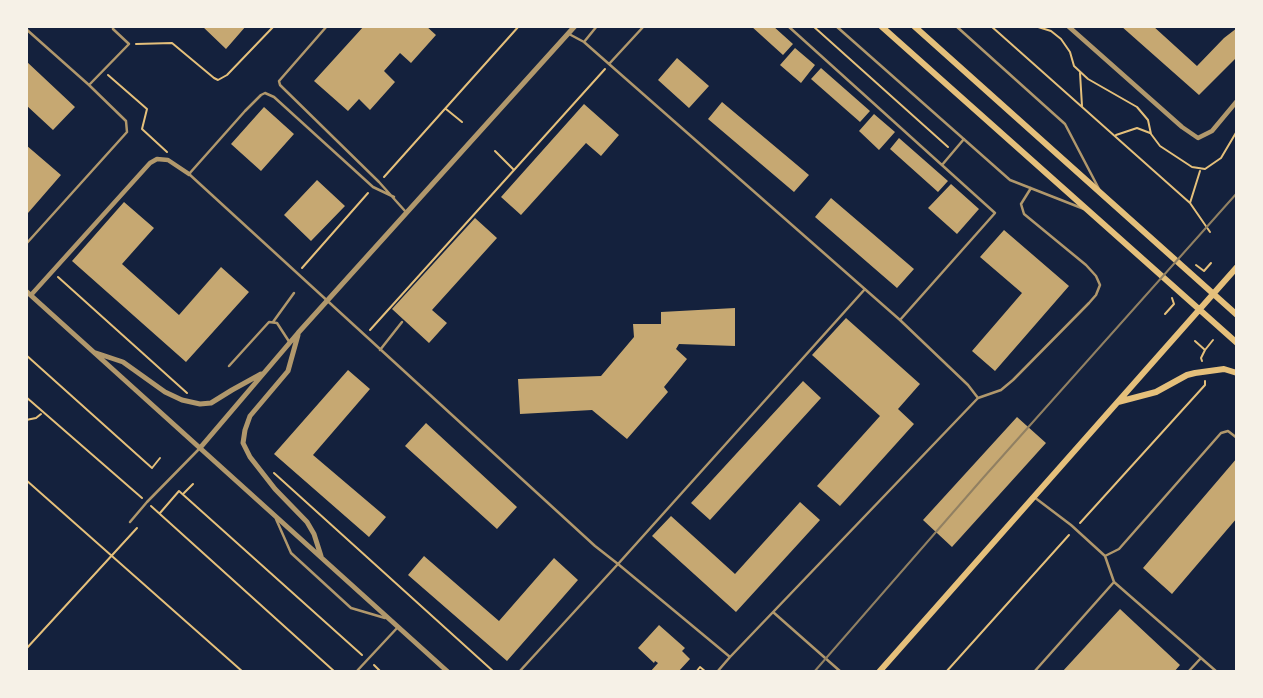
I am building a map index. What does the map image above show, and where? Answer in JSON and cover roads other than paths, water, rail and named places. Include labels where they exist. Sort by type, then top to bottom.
[{"type":"main road","points":[[881,26],[1237,343]]},
{"type":"main road","points":[[914,26],[1237,315]]},
{"type":"main road","points":[[878,672],[1237,267]]},
{"type":"main road","points":[[1116,403],[1156,392],[1195,373],[1224,369],[1237,373]]},
{"type":"street","points":[[200,448],[298,333],[575,26]]},
{"type":"street","points":[[1068,26],[1182,127],[1198,138],[1212,131],[1237,102]]},
{"type":"street","points":[[188,174],[168,160],[157,159],[150,163],[52,272],[29,293],[449,672]]},
{"type":"street","points":[[298,333],[288,370],[250,416],[243,443],[250,457],[275,489],[307,523],[314,534],[322,559]]},
{"type":"street","points":[[93,352],[123,362],[181,400],[200,404],[211,404],[264,373]]},
{"type":"lane","points":[[89,85],[129,44],[113,26]]},
{"type":"lane","points":[[327,26],[279,81],[280,85],[394,197],[407,214]]},
{"type":"lane","points":[[584,42],[597,26]]},
{"type":"lane","points":[[609,64],[644,26]]},
{"type":"lane","points":[[788,26],[995,213],[900,320]]},
{"type":"lane","points":[[836,26],[1010,180],[1088,211]]},
{"type":"lane","points":[[956,26],[1065,124],[1102,195]]},
{"type":"lane","points":[[26,29],[126,121],[127,132],[26,244]]},
{"type":"lane","points":[[569,34],[584,42],[900,320],[968,385],[978,398]]},
{"type":"lane","points":[[394,197],[373,187],[274,97],[265,93],[188,174],[595,546],[730,657]]},
{"type":"lane","points":[[942,165],[964,139]]},
{"type":"lane","points":[[717,672],[978,398],[1001,390],[1013,380],[1096,295],[1100,285],[1096,276],[1024,214],[1021,204],[1031,188]]},
{"type":"lane","points":[[519,672],[864,289]]},
{"type":"lane","points":[[229,366],[269,322],[273,321],[293,293]]},
{"type":"lane","points":[[273,321],[290,343]]},
{"type":"lane","points":[[380,350],[402,323]]},
{"type":"lane","points":[[1105,556],[1119,550],[1221,433],[1228,431],[1237,438]]},
{"type":"lane","points":[[130,522],[200,448]]},
{"type":"lane","points":[[1034,496],[1105,556],[1114,582],[1217,672]]},
{"type":"lane","points":[[275,516],[291,553],[351,608],[390,619]]},
{"type":"lane","points":[[1034,672],[1114,582]]},
{"type":"lane","points":[[773,612],[841,672]]},
{"type":"lane","points":[[356,672],[398,627]]},
{"type":"lane","points":[[1188,672],[1201,658]]},
{"type":"tram line","points":[[814,672],[1237,193]]}]
